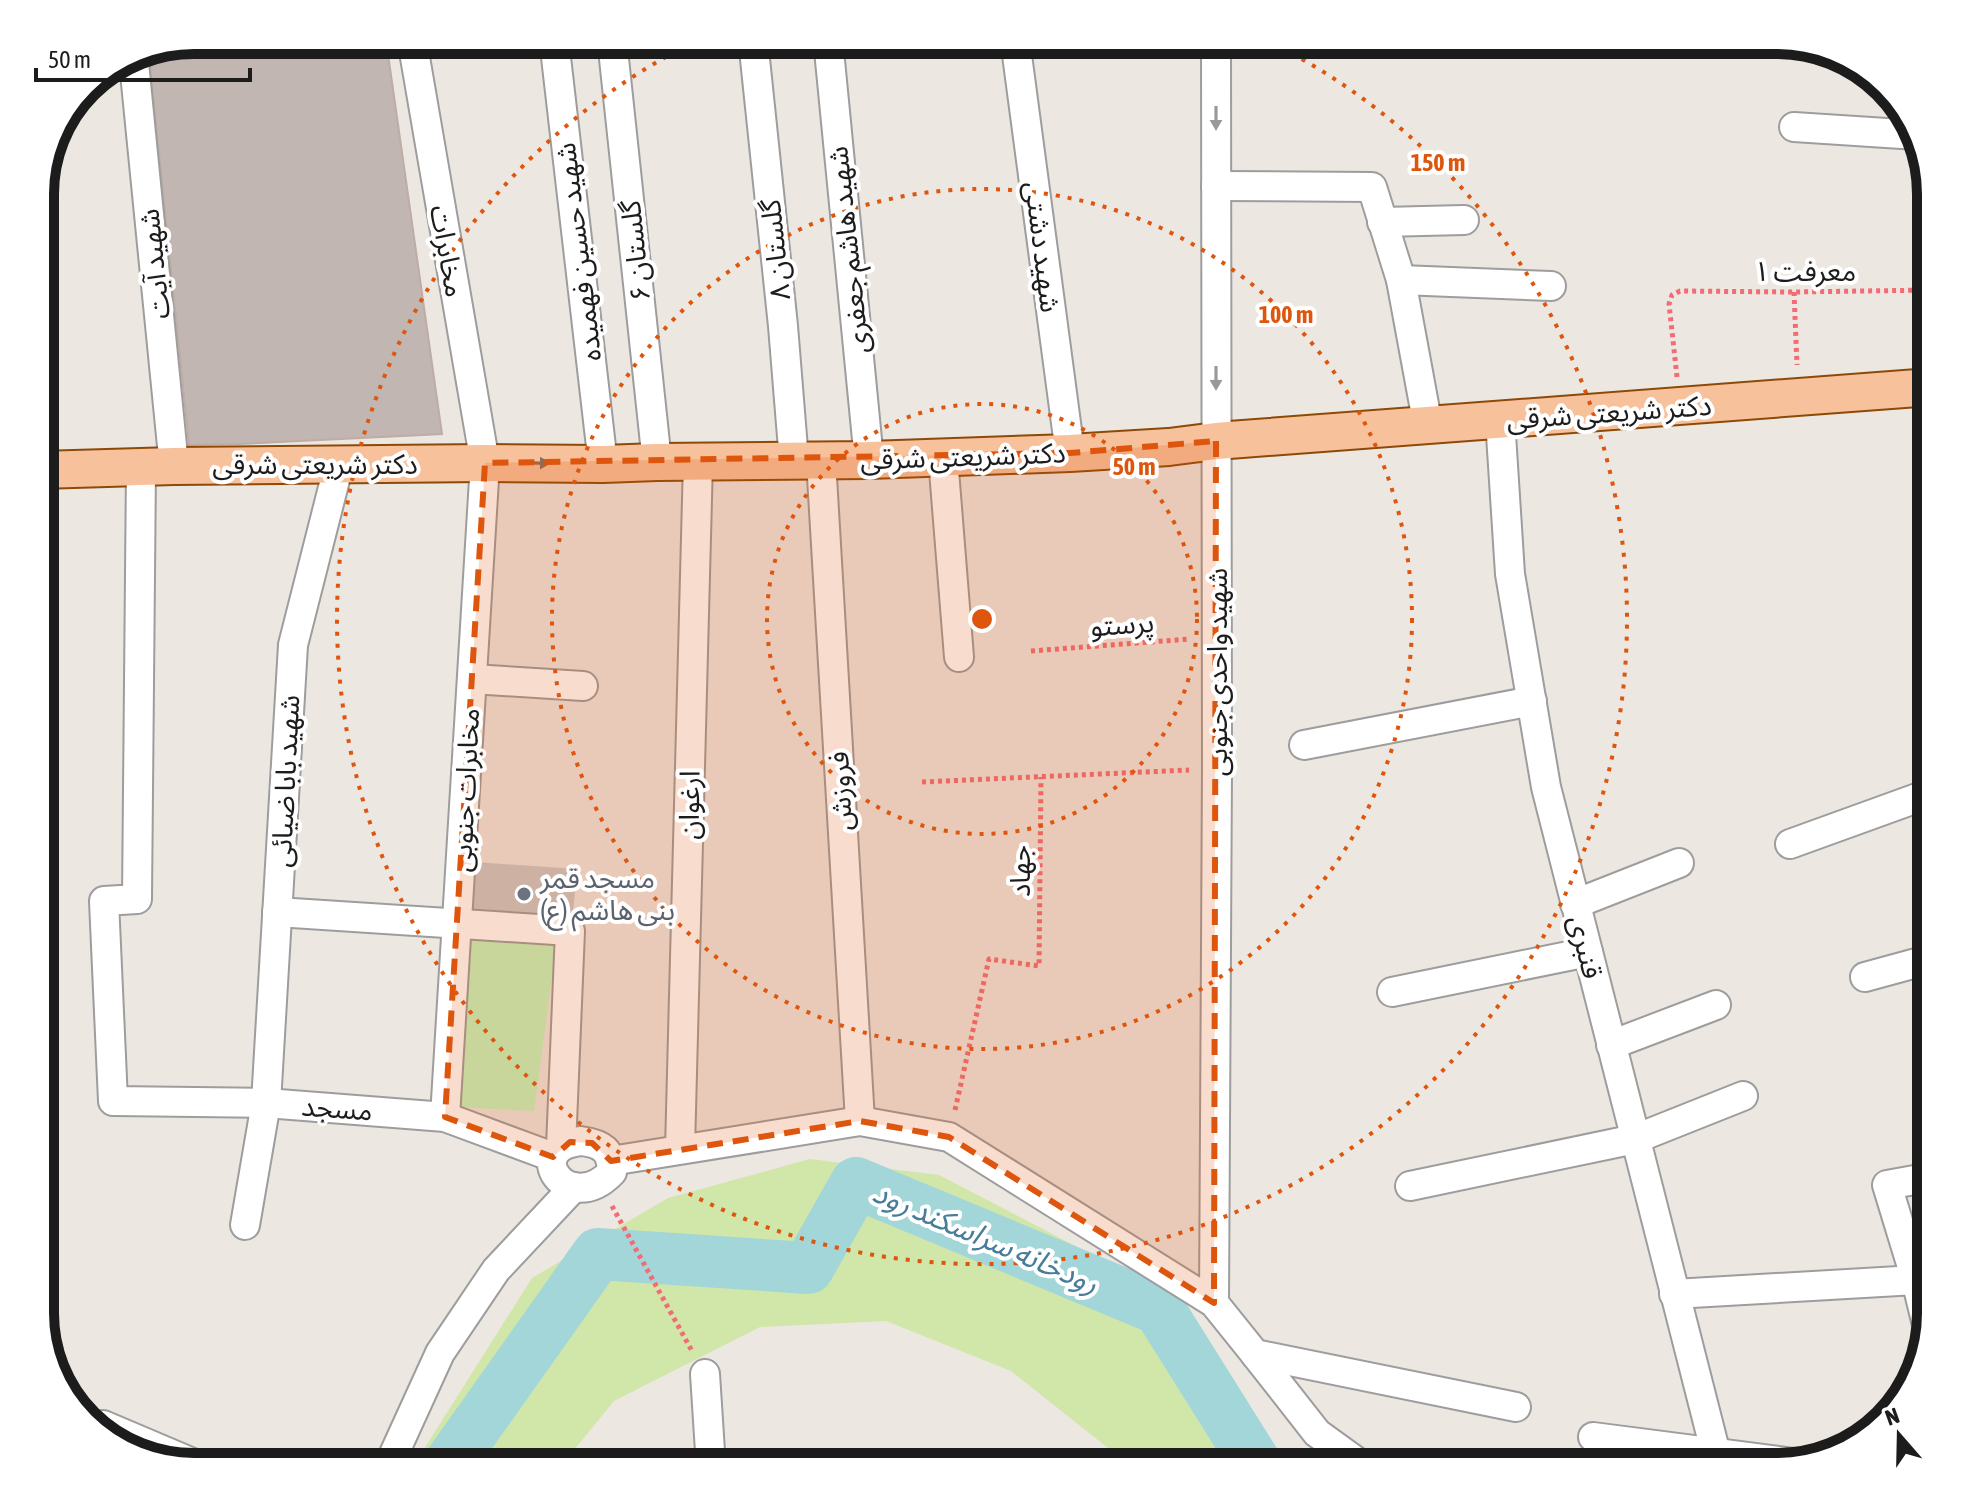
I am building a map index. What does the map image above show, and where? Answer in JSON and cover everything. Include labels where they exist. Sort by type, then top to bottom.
[{"type":"main road","name":"دکتر شریعتی شرقی","points":[[54,470],[869,460],[1070,453],[1917,388]]},
{"type":"street","name":"مخابرات","points":[[414,54],[485,463]]},
{"type":"street","name":"شهيد حسین فهمیده","points":[[556,54],[603,464]]},
{"type":"street","name":"گلستان ۶","points":[[613,54],[657,462]]},
{"type":"street","name":"گلستان ۸","points":[[754,54],[783,326],[807,460]]},
{"type":"street","name":"شهيد هاشم جعفری","points":[[829,54],[869,460]]},
{"type":"street","name":"شهید دشتی","points":[[1017,54],[1070,453]]},
{"type":"street","name":"شهید واحدی جنوبی","points":[[1214,1303],[1216,54]]},
{"type":"street","name":"شهید آیت","points":[[113,1101],[104,901],[137,899],[157,466],[134,68]]},
{"type":"street","points":[[1794,127],[1904,134]]},
{"type":"street","points":[[1216,186],[1372,187],[1401,280],[1428,426]]},
{"type":"street","points":[[1382,222],[1464,220]]},
{"type":"street","points":[[1401,280],[1551,286]]},
{"type":"street","name":"قنبری","points":[[1500,419],[1510,574],[1546,787],[1714,1453]]},
{"type":"street","points":[[943,458],[959,657]]},
{"type":"street","name":"فروزش","points":[[807,460],[860,1121]]},
{"type":"street","name":"ارغوان","points":[[680,1149],[698,461]]},
{"type":"street","name":"مخابرات جنوبی","points":[[445,1117],[485,463]]},
{"type":"street","name":"شهيد بابا ضيائی","points":[[245,1225],[266,1103],[293,645],[339,464]]},
{"type":"street","points":[[472,679],[583,686]]},
{"type":"street","points":[[1304,745],[1532,701]]},
{"type":"street","points":[[1790,844],[1917,798]]},
{"type":"street","points":[[1575,904],[1679,863]]},
{"type":"street","points":[[277,912],[570,931],[557,1152],[552,1167],[562,1183],[595,1177],[680,1149],[860,1121],[949,1137],[1214,1303],[1317,1433],[1345,1453]]},
{"type":"street","points":[[1392,992],[1588,952]]},
{"type":"street","points":[[1865,977],[1917,963]]},
{"type":"street","points":[[1611,1045],[1716,1005]]},
{"type":"street","points":[[1410,1186],[1635,1139],[1743,1096]]},
{"type":"street","name":"مسجد","points":[[113,1101],[266,1103],[445,1117],[557,1152]]},
{"type":"street","points":[[394,1453],[440,1353],[496,1270],[595,1177],[609,1155],[592,1143],[570,1142],[557,1152]]},
{"type":"street","points":[[1917,1180],[1887,1185],[1917,1284]]},
{"type":"street","points":[[1674,1294],[1916,1280]]},
{"type":"street","points":[[1255,1354],[1516,1407]]},
{"type":"street","points":[[705,1374],[710,1453]]},
{"type":"street","points":[[125,1434],[156,1448]]},
{"type":"street","points":[[1593,1437],[1675,1453]]},
{"type":"path","name":"معرفت ۱","points":[[1680,406],[1669,304],[1672,295],[1680,291],[1917,290]]},
{"type":"path","points":[[1794,292],[1799,398]]},
{"type":"path","name":"پرستو","points":[[1031,651],[1217,637]]},
{"type":"path","points":[[922,782],[1217,769]]},
{"type":"path","name":"جهاد","points":[[949,1137],[989,959],[1039,966],[1041,777]]},
{"type":"path","points":[[595,1177],[705,1374]]},
{"type":"highlighted area","points":[[1216,441],[1214,1303],[949,1137],[860,1121],[611,1161],[592,1143],[570,1142],[553,1157],[445,1117],[485,463],[1070,453]]},
{"type":"shaded area","name":"مسجد قمر بنی هاشم (ع)","points":[[475,862],[577,869],[572,925],[472,920]]},
{"type":"green space","points":[[469,929],[557,939],[534,1111],[455,1107]]},
{"type":"green space","points":[[810,1159],[939,1175],[1160,1290],[1278,1453],[1114,1453],[1011,1371],[886,1321],[760,1327],[614,1401],[571,1453],[422,1453],[532,1278],[668,1198]]},
{"type":"building","points":[[194,54],[388,54],[442,434],[189,445],[149,61]]},
{"type":"waterway","name":"رودخانه سراسکند رود","points":[[457,1453],[598,1254],[808,1268],[856,1183],[1159,1309],[1249,1453]]},
{"type":"place","name":"مسجد قمر بنی هاشم (ع)","points":[[524,894]]}]
